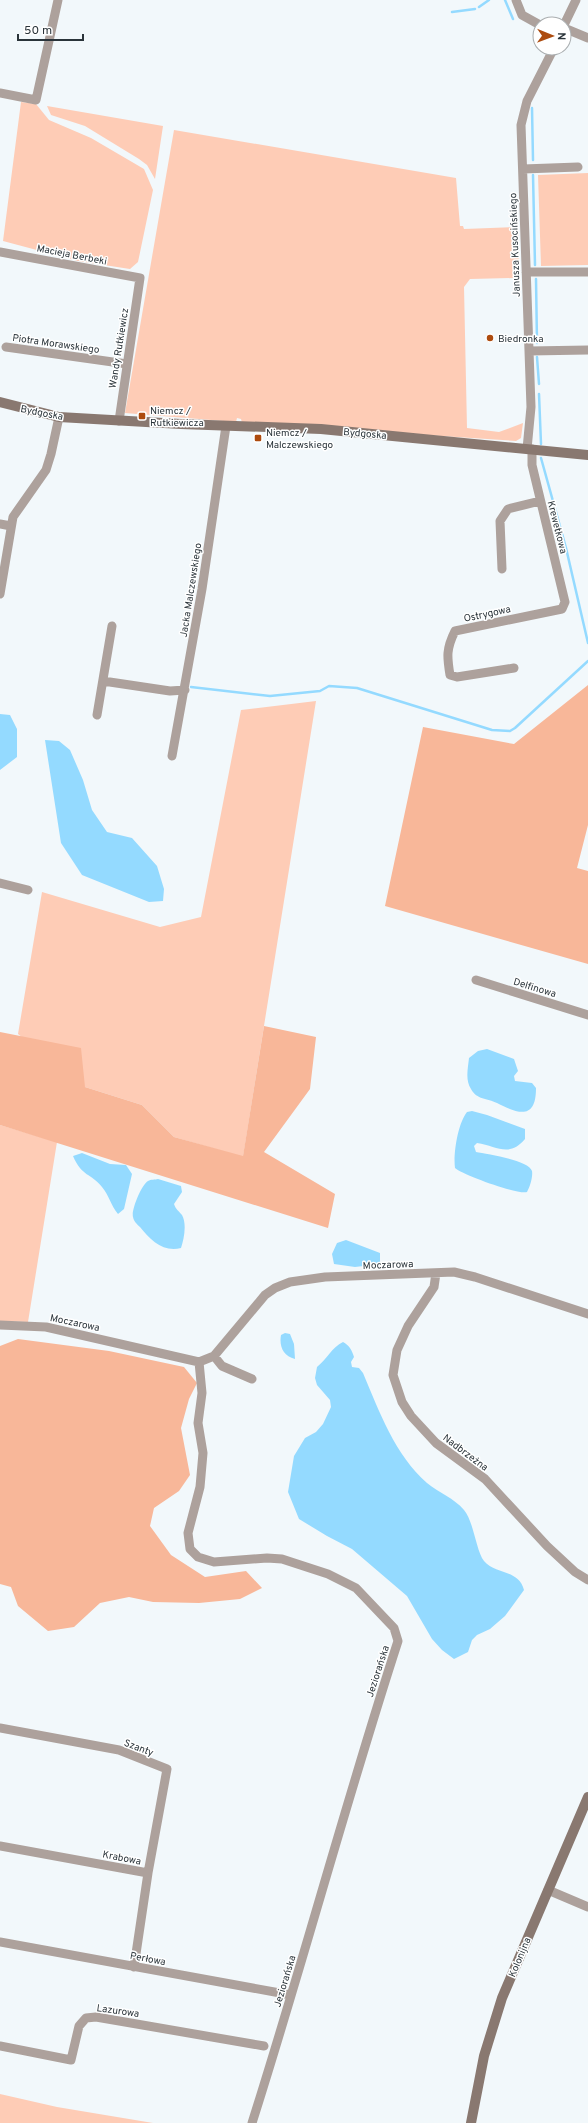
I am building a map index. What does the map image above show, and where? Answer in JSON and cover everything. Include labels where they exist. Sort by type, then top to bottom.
[{"type":"street","points":[[0,93],[36,100],[58,0]]},
{"type":"street","points":[[516,0],[522,15],[532,21]]},
{"type":"street","points":[[568,16],[576,0]]},
{"type":"street","points":[[572,31],[588,38]]},
{"type":"street","name":"Janusza Kusocińskiego","points":[[529,449],[531,407],[522,114],[526,101],[550,56]]},
{"type":"street","points":[[523,169],[578,167]]},
{"type":"street","name":"Macieja Berbeki","points":[[0,252],[140,278]]},
{"type":"street","points":[[526,272],[588,272]]},
{"type":"street","name":"Wandy Rutkiewicz","points":[[119,421],[126,364],[140,278]]},
{"type":"street","name":"Piotra Morawskiego","points":[[6,347],[126,364]]},
{"type":"street","points":[[529,351],[588,350]]},
{"type":"street","name":"Bydgoska","points":[[0,402],[59,417],[226,426],[321,429],[588,455]]},
{"type":"street","points":[[0,594],[11,526],[16,513],[46,470],[59,417]]},
{"type":"street","name":"Jacka Malczewskiego","points":[[172,756],[202,589],[226,426]]},
{"type":"street","name":"Krewetkowa","points":[[529,449],[540,501],[564,593],[565,602],[562,609]]},
{"type":"street","points":[[502,569],[500,521],[508,509],[540,501]]},
{"type":"street","points":[[0,524],[11,526]]},
{"type":"street","name":"Ostrygowa","points":[[514,668],[457,677],[450,675],[447,654],[448,643],[455,631],[562,609]]},
{"type":"street","points":[[97,715],[112,626]]},
{"type":"street","points":[[103,681],[170,691],[185,690]]},
{"type":"street","points":[[0,883],[28,890]]},
{"type":"street","name":"Delfinowa","points":[[476,980],[588,1015]]},
{"type":"street","name":"Moczarowa","points":[[0,1325],[46,1327],[199,1362],[214,1356],[264,1295],[275,1288],[290,1282],[325,1277],[454,1272],[474,1277],[588,1314]]},
{"type":"street","name":"Nadbrzeżna","points":[[436,1273],[434,1287],[408,1326],[397,1350],[393,1375],[402,1402],[411,1416],[436,1443],[485,1479],[546,1546],[575,1572],[588,1580]]},
{"type":"street","points":[[214,1356],[222,1366],[252,1379]]},
{"type":"street","name":"Jeziorańska","points":[[199,1362],[202,1394],[198,1423],[203,1453],[200,1487],[188,1533],[190,1548],[198,1557],[214,1562],[267,1558],[282,1559],[328,1574],[356,1588],[394,1628],[398,1642],[348,1796],[291,1995],[252,2123]]},
{"type":"street","name":"Szanty","points":[[0,1728],[119,1750],[167,1769],[148,1873]]},
{"type":"street","name":"Kolonijna","points":[[471,2123],[480,2074],[494,2021],[507,1985],[588,1797]]},
{"type":"street","name":"Krabowa","points":[[0,1846],[148,1873],[134,1967]]},
{"type":"street","points":[[548,1890],[588,1907]]},
{"type":"street","name":"Perłowa","points":[[0,1942],[291,1995]]},
{"type":"street","name":"Lazurowa","points":[[0,2046],[71,2060],[79,2026],[86,2018],[96,2017],[264,2046]]},
{"type":"shaded area","points":[[21,102],[36,104],[49,120],[91,138],[144,169],[153,190],[138,262],[130,269],[78,261],[3,241]]},
{"type":"shaded area","points":[[47,106],[163,126],[155,179],[147,165],[139,159],[85,126],[51,115]]},
{"type":"shaded area","points":[[174,130],[456,178],[460,226],[463,226],[464,229],[518,227],[519,268],[515,270],[516,277],[520,278],[520,290],[514,278],[470,279],[464,287],[467,428],[499,432],[523,423],[521,438],[516,441],[242,423],[241,419],[237,418],[236,422],[125,413]]},
{"type":"shaded area","points":[[588,173],[588,265],[541,266],[538,175]]},
{"type":"shaded area","points":[[588,685],[588,825],[577,868],[588,871],[588,964],[385,906],[423,727],[514,744]]},
{"type":"shaded area","points":[[316,701],[243,1157],[174,1137],[142,1105],[85,1087],[18,1034],[42,892],[160,927],[201,917],[241,710]]},
{"type":"shaded area","points":[[264,1026],[316,1037],[310,1089],[264,1152],[335,1194],[328,1228],[0,1125],[0,1032],[81,1048],[85,1087],[142,1105],[174,1137],[243,1156]]},
{"type":"shaded area","points":[[0,1125],[57,1142],[28,1322],[0,1321]]},
{"type":"shaded area","points":[[18,1339],[109,1351],[184,1367],[197,1383],[189,1399],[181,1428],[190,1475],[179,1491],[154,1508],[150,1526],[171,1555],[205,1577],[246,1571],[262,1588],[240,1599],[199,1603],[153,1602],[129,1597],[100,1603],[74,1627],[48,1631],[18,1606],[11,1587],[0,1584],[0,1346]]},
{"type":"shaded area","points":[[0,2094],[57,2107],[153,2123],[0,2123]]},
{"type":"water","points":[[0,714],[10,715],[17,729],[17,757],[0,770]]},
{"type":"water","points":[[45,740],[59,741],[70,750],[83,780],[92,810],[107,832],[132,838],[157,866],[164,889],[163,901],[149,902],[82,875],[61,843]]},
{"type":"water","points":[[487,1049],[514,1059],[518,1071],[514,1076],[515,1081],[532,1083],[536,1088],[533,1105],[529,1110],[519,1112],[512,1110],[493,1101],[479,1097],[473,1093],[467,1078],[469,1058],[478,1051]]},
{"type":"water","points":[[472,1111],[525,1129],[525,1139],[514,1148],[502,1149],[477,1143],[474,1146],[476,1152],[507,1158],[529,1167],[532,1171],[532,1176],[527,1192],[491,1184],[455,1168],[456,1147],[461,1123],[467,1112]]},
{"type":"water","points":[[82,1153],[110,1164],[126,1165],[132,1174],[124,1209],[118,1214],[102,1187],[76,1163],[73,1156]]},
{"type":"water","points":[[158,1179],[181,1186],[182,1192],[174,1204],[184,1219],[185,1227],[181,1248],[169,1249],[153,1241],[133,1219],[134,1209],[143,1187],[149,1180]]},
{"type":"water","points":[[346,1240],[380,1253],[380,1264],[355,1267],[334,1264],[332,1254],[337,1243]]},
{"type":"water","points":[[285,1333],[290,1334],[294,1344],[295,1359],[287,1356],[281,1347],[281,1335]]},
{"type":"water","points":[[343,1342],[349,1346],[353,1354],[354,1357],[351,1362],[352,1367],[359,1368],[363,1373],[389,1432],[406,1459],[427,1483],[456,1502],[464,1510],[470,1522],[484,1561],[495,1568],[512,1575],[521,1583],[524,1590],[505,1616],[490,1629],[477,1635],[472,1640],[468,1652],[454,1659],[442,1650],[432,1639],[407,1596],[352,1549],[299,1519],[288,1492],[294,1456],[305,1438],[316,1432],[323,1424],[331,1407],[330,1400],[317,1385],[315,1378],[317,1367],[339,1344]]},
{"type":"waterway","points":[[479,7],[489,0]]},
{"type":"waterway","points":[[505,0],[513,19]]},
{"type":"waterway","points":[[452,12],[475,9]]},
{"type":"waterway","points":[[532,108],[533,160]]},
{"type":"waterway","points":[[533,175],[535,265]]},
{"type":"waterway","points":[[536,279],[537,343]]},
{"type":"waterway","points":[[537,357],[539,384]]},
{"type":"waterway","points":[[539,394],[541,444]]},
{"type":"waterway","points":[[541,458],[566,548],[588,643]]},
{"type":"waterway","points":[[191,687],[270,696],[320,691],[329,686],[357,688],[492,730],[510,731],[588,661]]},
{"type":"place","name":"Biedronka","points":[[490,338]]},
{"type":"place","name":"Niemcz / Rutkiewicza","points":[[142,416]]},
{"type":"place","name":"Niemcz / Malczewskiego","points":[[258,438]]}]
